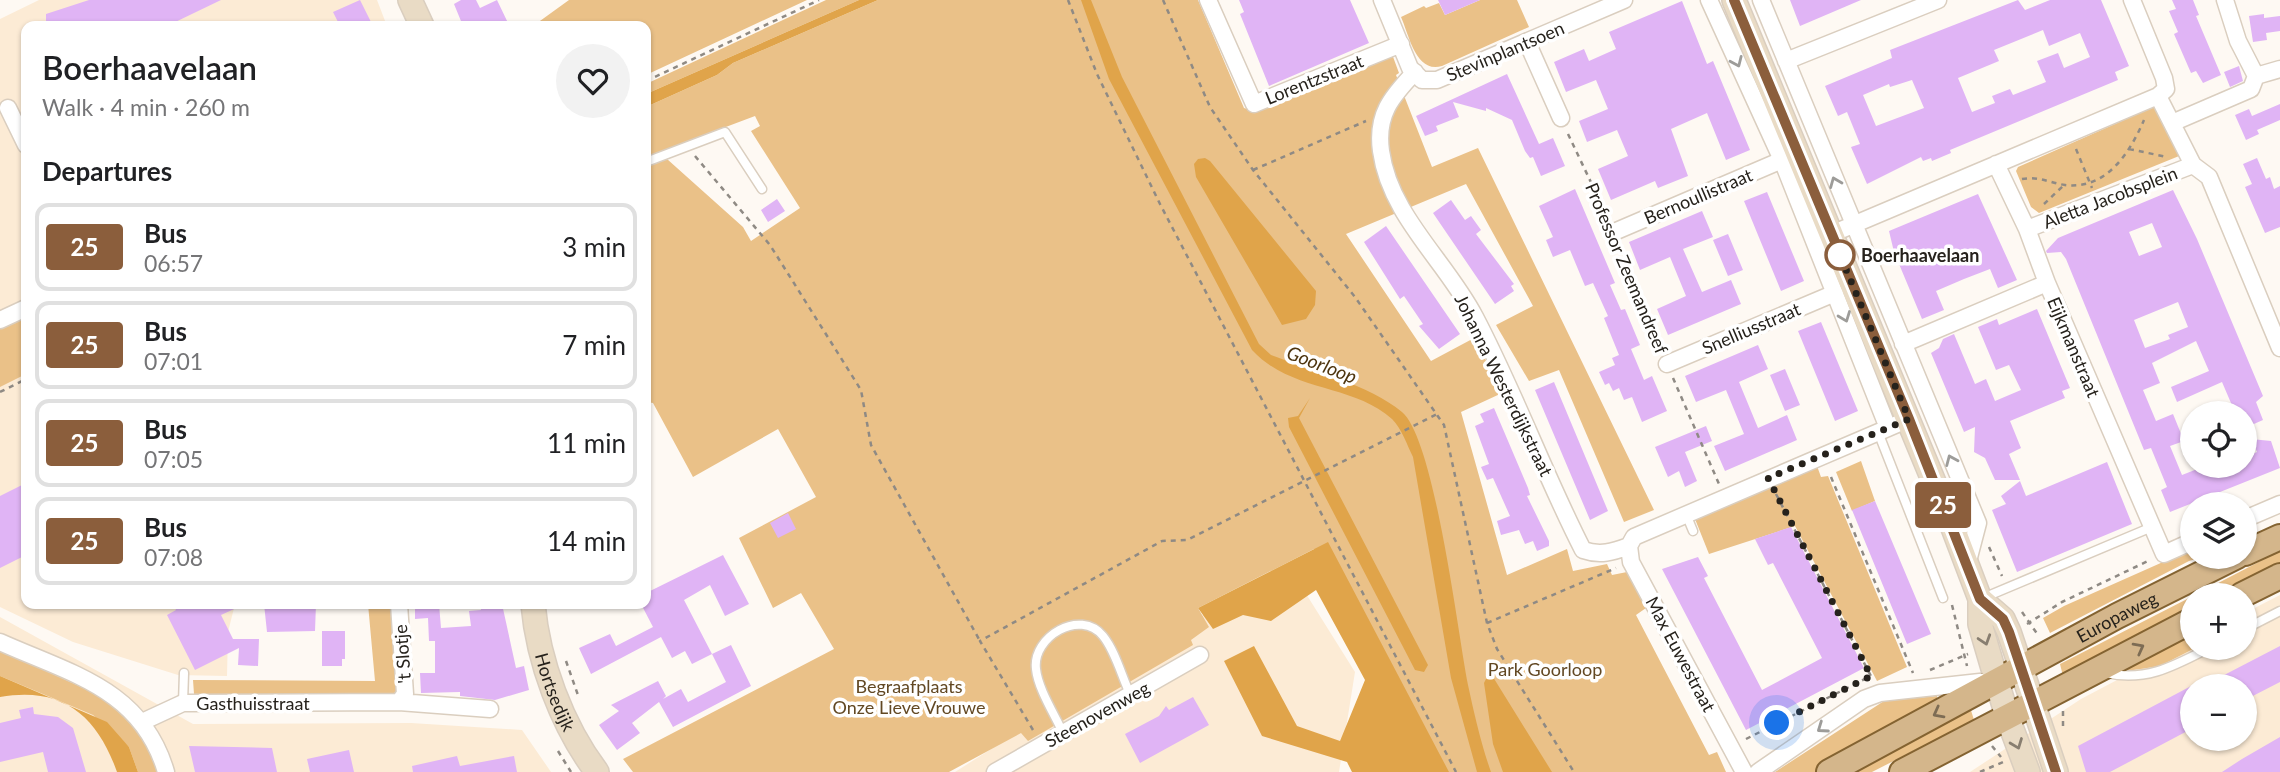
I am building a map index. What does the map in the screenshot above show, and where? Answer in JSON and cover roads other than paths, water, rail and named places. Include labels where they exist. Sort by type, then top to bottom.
[{"type":"main road","points":[[410,0],[420,21]]},
{"type":"main road","points":[[1734,0],[1892,426],[1967,565],[1980,599],[1980,624],[2007,716],[2028,772]]},
{"type":"main road","points":[[2257,548],[2280,537]]},
{"type":"main road","name":"Europaweg","points":[[1829,772],[2212,569]]},
{"type":"main road","points":[[2257,588],[2280,576]]},
{"type":"main road","points":[[1980,599],[2003,619],[2009,632],[2035,702],[2056,772]]},
{"type":"main road","name":"Hortsedijk","points":[[534,609],[545,666],[564,714],[597,772]]},
{"type":"main road","name":"Europaweg","points":[[1902,772],[2180,627]]},
{"type":"street","name":"Lorentzstraat","points":[[1208,0],[1254,104],[1401,44]]},
{"type":"street","points":[[1382,0],[1418,76]]},
{"type":"street","name":"Stevinplantsoen","points":[[1418,76],[1437,80],[1624,0]]},
{"type":"street","points":[[1630,554],[1634,537],[1892,426],[1835,293],[1822,238],[1782,160],[1709,0]]},
{"type":"street","points":[[1760,0],[1978,523],[1967,565]]},
{"type":"street","points":[[1786,61],[1938,0]]},
{"type":"street","points":[[1822,238],[2152,99],[2166,89],[2133,0]]},
{"type":"street","points":[[2172,123],[2251,89],[2256,76],[2238,41],[2225,0]]},
{"type":"street","points":[[1527,41],[1561,118]]},
{"type":"street","points":[[2256,76],[2280,69]]},
{"type":"street","name":"Johanna Westerdijkstraat","points":[[1418,76],[1395,93],[1382,114],[1381,151],[1397,204],[1474,315],[1583,550],[1594,554],[1630,554]]},
{"type":"street","points":[[2152,99],[2172,123],[2193,165],[2210,177],[2280,348]]},
{"type":"street","points":[[8,108],[21,133]]},
{"type":"street","name":"Bernoullistraat","points":[[1614,232],[1782,160]]},
{"type":"street","name":"Aletta Jacobsplein","points":[[1996,164],[2027,229],[2047,283]]},
{"type":"street","name":"Aletta Jacobsplein","points":[[2027,229],[2193,165]]},
{"type":"street","name":"Eijkmanstraat","points":[[1903,344],[2047,283],[2164,554],[2180,547]]},
{"type":"street","name":"Snelliusstraat","points":[[1667,364],[1835,293]]},
{"type":"street","points":[[0,320],[21,310]]},
{"type":"street","points":[[2257,514],[2280,504]]},
{"type":"street","name":"Max Euwestraat","points":[[1630,554],[1744,772]]},
{"type":"street","name":"'t Slotje","points":[[398,609],[404,694],[399,702]]},
{"type":"street","points":[[0,642],[122,700],[153,737],[166,772]]},
{"type":"street","name":"Steenovenweg","points":[[995,772],[1199,655]]},
{"type":"street","name":"Europaweg","points":[[1758,772],[1864,699],[1880,692],[1998,681]]},
{"type":"street","name":"Gasthuisstraat","points":[[142,722],[183,703],[399,702],[490,709]]},
{"type":"lane","points":[[651,160],[725,132],[762,189]]},
{"type":"lane","points":[[1892,426],[1943,598]]},
{"type":"lane","points":[[1685,514],[1693,531]]},
{"type":"lane","points":[[1980,599],[2152,527]]},
{"type":"lane","points":[[2257,623],[2280,611]]},
{"type":"lane","points":[[1063,733],[1035,670],[1037,651],[1052,634],[1074,624],[1092,628],[1103,636],[1130,696]]},
{"type":"lane","name":"Europaweg","points":[[2096,670],[2127,677],[2162,672],[2186,660]]},
{"type":"lane","points":[[183,703],[184,673]]},
{"type":"place","name":"Boerhaavelaan","points":[[1840,255]]},
{"type":"water label","name":"Goorloop","points":[[1322,364]]},
{"type":"park label","name":"Park Goorloop","points":[[1545,669]]},
{"type":"park label","name":"Begraafplaats Onze Lieve Vrouwe","points":[[909,696]]}]
